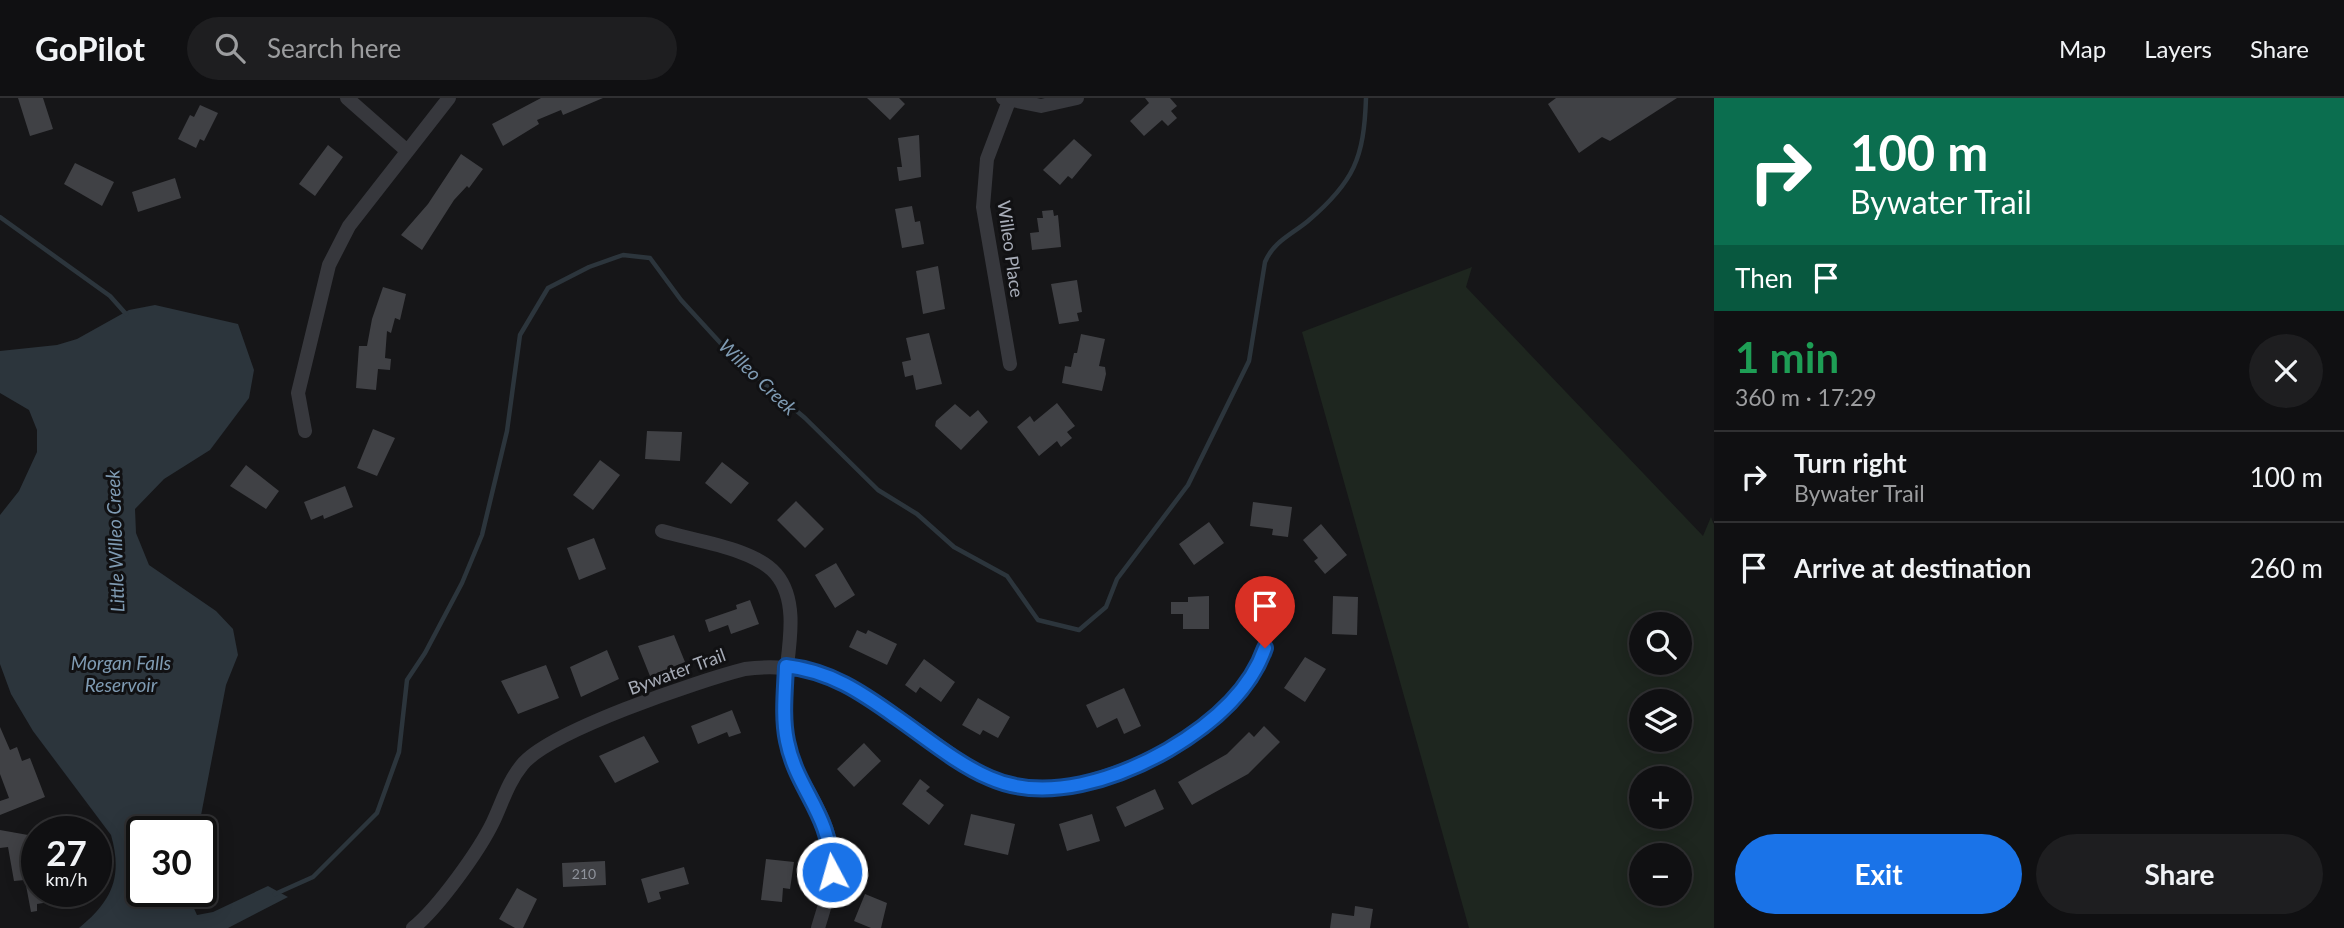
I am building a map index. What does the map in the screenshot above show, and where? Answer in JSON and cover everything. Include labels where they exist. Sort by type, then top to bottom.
[{"type":"street","points":[[347,98],[406,150]]},
{"type":"street","points":[[305,431],[298,393],[329,265],[349,226],[449,98]]},
{"type":"street","points":[[1006,99],[1041,106],[1077,98]]},
{"type":"street","name":"Willeo Place","points":[[1006,99],[987,159],[983,207],[1010,364]]},
{"type":"street","points":[[662,531],[759,560],[775,574],[787,597],[790,615],[784,704],[787,742],[827,830],[832,853],[830,890],[818,928]]},
{"type":"street","name":"Bywater Trail","points":[[413,928],[485,838],[520,766],[544,745],[725,674],[745,669],[786,666],[808,668],[844,682],[990,779],[1024,789],[1058,789],[1108,776],[1153,758],[1187,738],[1225,708],[1245,687],[1260,662],[1269,634],[1267,607]]},
{"type":"shaded area","points":[[1472,267],[1466,287],[1703,536],[1711,517],[1714,525],[1714,928],[1469,928],[1302,332]]},
{"type":"water","name":"Morgan Falls Reservoir","points":[[155,305],[238,324],[254,370],[249,398],[210,450],[164,479],[135,509],[136,533],[149,565],[216,611],[233,629],[238,655],[226,685],[201,816],[126,816],[126,907],[193,907],[197,915],[213,912],[268,886],[288,897],[228,928],[79,928],[101,907],[112,907],[116,863],[112,816],[97,816],[33,731],[11,694],[0,664],[0,515],[19,491],[37,452],[37,430],[29,410],[0,393],[0,351],[57,345],[77,339],[129,310]]},
{"type":"building","points":[[18,98],[43,98],[53,129],[30,136]]},
{"type":"building","points":[[541,98],[603,98],[563,115],[561,110],[537,120],[539,124],[503,146],[492,124]]},
{"type":"building","points":[[867,98],[899,98],[905,104],[890,120]]},
{"type":"building","points":[[1145,98],[1170,98],[1177,106],[1171,111],[1177,118],[1168,126],[1162,120],[1144,136],[1130,121],[1149,103]]},
{"type":"building","points":[[1556,98],[1677,98],[1610,141],[1602,137],[1579,153],[1548,104]]},
{"type":"building","points":[[200,105],[218,113],[204,141],[200,139],[196,148],[178,139],[190,115],[194,117]]},
{"type":"building","points":[[919,135],[921,177],[899,181],[897,167],[902,167],[898,138]]},
{"type":"building","points":[[1074,139],[1092,155],[1072,179],[1068,176],[1060,185],[1043,170]]},
{"type":"building","points":[[328,145],[343,157],[315,196],[299,184]]},
{"type":"building","points":[[461,154],[483,169],[469,188],[467,186],[454,200],[422,250],[401,235],[428,204]]},
{"type":"building","points":[[75,163],[114,182],[102,206],[64,184]]},
{"type":"building","points":[[175,178],[181,198],[138,212],[132,192]]},
{"type":"building","points":[[912,206],[915,222],[920,221],[924,244],[902,248],[895,209]]},
{"type":"building","points":[[1053,210],[1054,216],[1058,215],[1061,247],[1032,250],[1030,233],[1039,232],[1037,218],[1043,218],[1042,211]]},
{"type":"building","points":[[938,266],[945,309],[923,314],[916,271]]},
{"type":"building","points":[[1077,280],[1082,312],[1077,313],[1079,321],[1059,324],[1051,284]]},
{"type":"building","points":[[383,287],[406,294],[400,320],[395,318],[391,333],[387,331],[385,358],[391,359],[390,370],[378,369],[376,390],[356,388],[359,346],[367,346],[372,319]]},
{"type":"building","points":[[929,333],[942,384],[916,390],[913,375],[905,377],[902,362],[911,360],[906,338]]},
{"type":"building","points":[[1081,334],[1105,339],[1099,366],[1105,367],[1106,374],[1102,391],[1062,383],[1065,366],[1071,367]]},
{"type":"building","points":[[1057,403],[1075,426],[1067,432],[1072,438],[1061,447],[1057,441],[1039,456],[1017,427],[1030,416],[1034,422]]},
{"type":"building","points":[[955,404],[970,417],[978,410],[988,422],[961,450],[935,426],[936,421]]},
{"type":"building","points":[[373,429],[395,438],[377,476],[357,468]]},
{"type":"building","points":[[647,431],[682,432],[680,461],[645,459]]},
{"type":"building","points":[[600,460],[620,475],[593,510],[573,495]]},
{"type":"building","points":[[722,462],[749,483],[731,504],[705,483]]},
{"type":"building","points":[[246,465],[279,491],[266,509],[230,486]]},
{"type":"building","points":[[345,486],[353,507],[324,519],[323,515],[311,520],[304,502]]},
{"type":"building","points":[[796,501],[824,529],[805,548],[777,520]]},
{"type":"building","points":[[1253,502],[1292,507],[1288,537],[1272,535],[1273,529],[1250,526]]},
{"type":"building","points":[[1209,522],[1224,543],[1194,565],[1179,544]]},
{"type":"building","points":[[1321,524],[1347,555],[1325,574],[1314,561],[1318,558],[1303,540]]},
{"type":"building","points":[[594,538],[606,569],[579,580],[567,548]]},
{"type":"building","points":[[836,563],[855,595],[835,608],[815,575]]},
{"type":"building","points":[[1209,596],[1209,629],[1183,629],[1183,614],[1171,614],[1171,602],[1188,602],[1188,597]]},
{"type":"building","points":[[1333,596],[1358,597],[1357,635],[1332,634]]},
{"type":"building","points":[[750,600],[759,624],[731,634],[728,625],[709,632],[705,620],[737,609],[736,605]]},
{"type":"building","points":[[857,630],[866,634],[868,630],[897,644],[887,665],[849,647]]},
{"type":"building","points":[[674,635],[685,662],[650,676],[638,646]]},
{"type":"building","points":[[607,650],[619,679],[581,697],[570,667]]},
{"type":"building","points":[[1305,657],[1326,669],[1305,702],[1284,688]]},
{"type":"building","points":[[924,659],[955,682],[941,702],[920,687],[916,693],[905,685]]},
{"type":"building","points":[[546,665],[559,698],[518,714],[501,681]]},
{"type":"building","points":[[1124,688],[1141,726],[1124,734],[1117,718],[1097,728],[1086,705]]},
{"type":"building","points":[[978,698],[1010,717],[998,738],[983,730],[980,735],[962,725]]},
{"type":"building","points":[[732,710],[741,733],[729,737],[727,732],[698,744],[691,726]]},
{"type":"building","points":[[1264,726],[1280,742],[1248,774],[1192,805],[1178,782],[1227,754],[1249,732],[1254,737]]},
{"type":"building","points":[[0,727],[10,750],[17,747],[22,761],[30,758],[45,797],[0,815],[0,801],[9,798],[0,774]]},
{"type":"building","points":[[644,736],[659,762],[615,783],[599,756]]},
{"type":"building","points":[[864,743],[881,761],[854,787],[837,769]]},
{"type":"building","points":[[920,779],[930,787],[926,791],[944,805],[929,825],[902,804]]},
{"type":"building","points":[[1155,789],[1164,809],[1125,827],[1116,807]]},
{"type":"building","points":[[971,814],[1015,824],[1008,855],[964,845]]},
{"type":"building","points":[[1092,814],[1100,841],[1067,851],[1059,824]]},
{"type":"building","points":[[0,830],[21,834],[21,880],[14,881],[8,847],[0,848]]},
{"type":"building","points":[[766,859],[794,862],[790,889],[783,888],[782,902],[761,900]]},
{"type":"building","points":[[605,861],[606,885],[563,887],[562,863]]},
{"type":"building","points":[[684,867],[689,884],[659,892],[661,899],[648,903],[641,879]]},
{"type":"building","points":[[517,888],[537,899],[523,928],[515,928],[499,919]]},
{"type":"building","points":[[865,894],[887,903],[881,928],[871,928],[854,921]]},
{"type":"building","points":[[1355,906],[1373,909],[1370,928],[1330,928],[1332,913],[1354,916]]},
{"type":"waterway","name":"Willeo Creek","points":[[275,894],[313,877],[377,813],[399,752],[407,680],[425,653],[462,583],[482,535],[507,431],[520,335],[548,288],[589,267],[623,255],[650,258],[681,300],[736,360],[805,418],[878,490],[917,514],[954,547],[1007,576],[1038,620],[1079,630],[1106,607],[1117,579],[1188,485],[1249,361],[1265,262],[1278,243],[1324,207],[1346,181],[1354,167],[1363,137],[1366,98]]},
{"type":"waterway","name":"Little Willeo Creek","points":[[0,217],[110,296],[126,314]]},
{"type":"route","points":[[832,872],[832,853],[827,830],[787,742],[784,704],[786,666],[808,668],[844,682],[990,779],[1024,789],[1058,789],[1108,776],[1153,758],[1187,738],[1225,708],[1245,687],[1265,648]]}]
